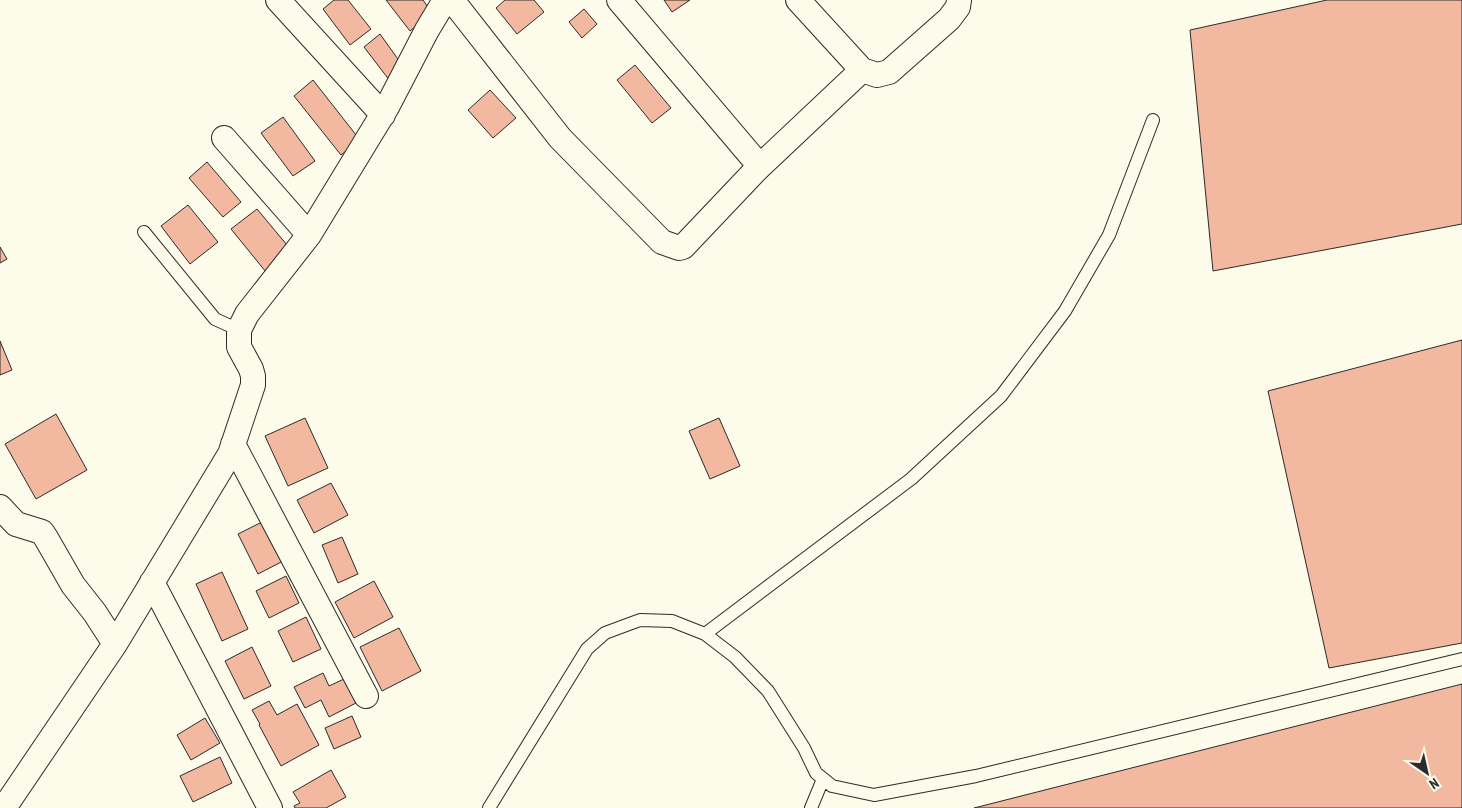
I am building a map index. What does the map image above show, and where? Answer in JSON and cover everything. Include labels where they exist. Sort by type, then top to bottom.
[{"type":"street","points":[[278,0],[383,115]]},
{"type":"street","points":[[4,808],[115,644],[230,454],[253,385],[254,376],[239,347],[239,330],[247,314],[309,235],[383,115],[427,30],[445,0]]},
{"type":"street","points":[[452,0],[560,138],[662,242],[679,248],[683,247],[757,169],[862,70]]},
{"type":"street","points":[[618,0],[758,164],[757,169]]},
{"type":"street","points":[[798,0],[862,70],[877,76],[889,72],[949,19],[958,7],[959,0]]},
{"type":"street","points":[[224,138],[309,235]]},
{"type":"street","points":[[233,444],[366,696]]},
{"type":"street","points":[[0,507],[16,524],[42,532],[73,585],[95,613],[115,644]]},
{"type":"street","points":[[152,582],[270,808]]},
{"type":"lane","points":[[704,634],[911,479],[1001,396],[1065,311],[1109,235],[1152,120]]},
{"type":"lane","points":[[144,232],[215,319],[239,330]]},
{"type":"lane","points":[[489,808],[587,650],[605,633],[640,620],[672,621],[704,634],[735,657],[768,691],[804,748],[816,773],[832,786],[874,795],[976,776],[1462,659]]},
{"type":"lane","points":[[811,808],[823,779]]},
{"type":"building","points":[[334,0],[348,0],[371,29],[350,45],[323,9]]},
{"type":"building","points":[[386,0],[423,0],[432,13],[410,31]]},
{"type":"building","points":[[505,0],[534,0],[544,12],[517,34],[496,8]]},
{"type":"building","points":[[664,0],[690,0],[672,12]]},
{"type":"building","points":[[1327,0],[1462,0],[1462,224],[1213,271],[1190,30]]},
{"type":"building","points":[[584,9],[597,24],[582,38],[569,22]]},
{"type":"building","points":[[380,34],[405,69],[390,81],[364,47]]},
{"type":"building","points":[[635,65],[671,108],[652,123],[617,80]]},
{"type":"building","points":[[313,80],[360,140],[341,155],[294,96]]},
{"type":"building","points":[[490,90],[516,118],[493,138],[468,110]]},
{"type":"building","points":[[283,117],[315,161],[293,176],[261,133]]},
{"type":"building","points":[[207,162],[241,202],[223,217],[189,178]]},
{"type":"building","points":[[188,205],[218,242],[190,264],[161,226]]},
{"type":"building","points":[[257,209],[292,251],[266,272],[231,229]]},
{"type":"building","points":[[0,247],[7,259],[0,263]]},
{"type":"building","points":[[1462,340],[1462,643],[1329,668],[1268,391]]},
{"type":"building","points":[[0,341],[12,370],[0,375]]},
{"type":"building","points":[[56,414],[87,470],[36,499],[5,444]]},
{"type":"building","points":[[305,418],[328,468],[288,486],[265,436]]},
{"type":"building","points":[[719,418],[740,466],[710,479],[689,431]]},
{"type":"building","points":[[331,483],[348,515],[314,533],[297,500]]},
{"type":"building","points":[[266,520],[287,559],[258,574],[238,534]]},
{"type":"building","points":[[342,537],[358,574],[338,583],[322,545]]},
{"type":"building","points":[[222,572],[248,629],[222,641],[196,584]]},
{"type":"building","points":[[286,576],[299,603],[269,618],[256,591]]},
{"type":"building","points":[[374,581],[393,617],[354,638],[335,602]]},
{"type":"building","points":[[306,617],[321,649],[293,662],[278,631]]},
{"type":"building","points":[[399,628],[421,671],[382,691],[360,647]]},
{"type":"building","points":[[252,647],[271,686],[244,699],[225,661]]},
{"type":"building","points":[[323,673],[329,686],[344,679],[356,703],[329,717],[321,700],[305,708],[294,687]]},
{"type":"building","points":[[1462,684],[1462,808],[974,808]]},
{"type":"building","points":[[269,701],[277,715],[297,704],[319,745],[281,766],[252,710]]},
{"type":"building","points":[[352,716],[361,737],[334,749],[325,728]]},
{"type":"building","points":[[205,718],[220,743],[191,760],[177,735]]},
{"type":"building","points":[[220,757],[232,783],[193,802],[180,776]]},
{"type":"building","points":[[331,770],[346,797],[326,808],[295,808],[294,806],[300,803],[293,792]]}]
